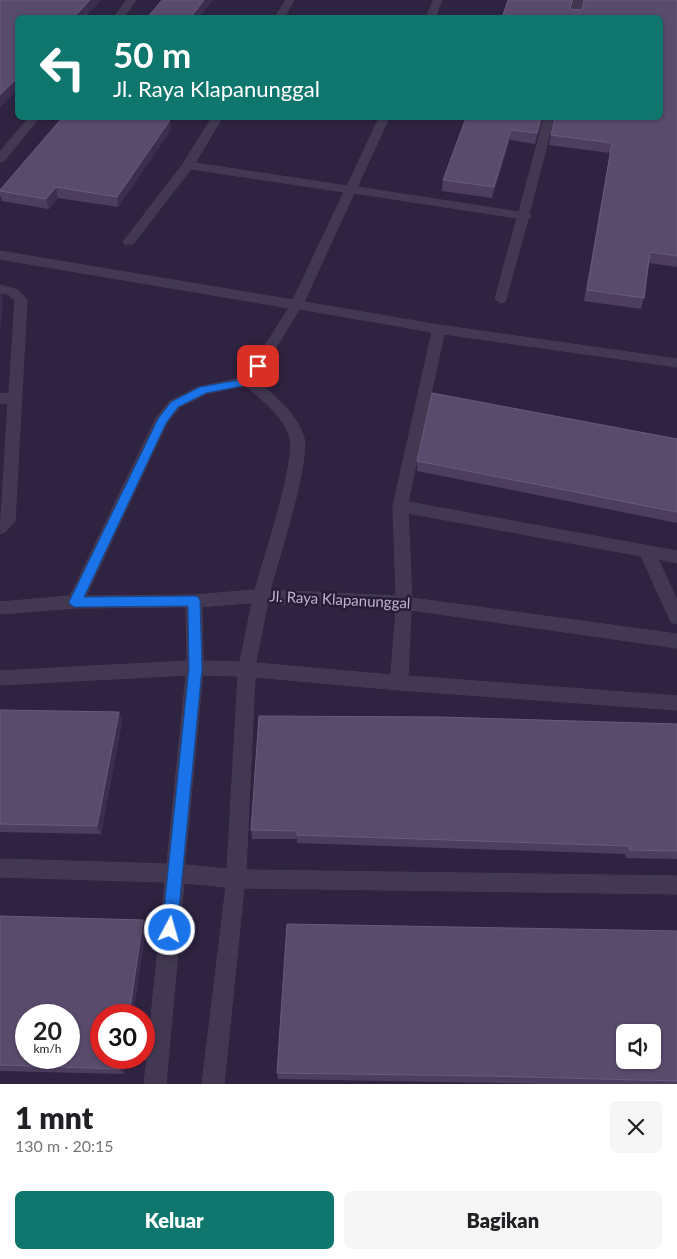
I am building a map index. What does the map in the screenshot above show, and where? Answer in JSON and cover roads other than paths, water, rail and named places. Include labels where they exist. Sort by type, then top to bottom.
[{"type":"street","points":[[120,15],[132,0]]},
{"type":"street","points":[[281,15],[290,0]]},
{"type":"street","points":[[431,15],[438,0]]},
{"type":"street","points":[[575,15],[578,0]]},
{"type":"street","points":[[0,159],[32,120]]},
{"type":"street","points":[[129,242],[188,165],[216,120]]},
{"type":"street","points":[[75,602],[161,421],[175,404],[203,390],[249,382],[297,304],[383,120]]},
{"type":"street","points":[[501,299],[548,120]]},
{"type":"street","points":[[188,165],[524,216]]},
{"type":"street","points":[[0,255],[440,329],[677,363]]},
{"type":"street","points":[[0,289],[10,290],[17,294],[20,300],[8,521],[0,528]]},
{"type":"street","points":[[399,683],[404,603],[400,506],[440,329]]},
{"type":"street","points":[[213,1084],[236,879],[247,669],[261,596],[297,462],[297,439],[286,415],[249,382]]},
{"type":"street","points":[[0,399],[16,397]]},
{"type":"street","points":[[400,506],[677,557]]},
{"type":"street","points":[[647,552],[677,617]]},
{"type":"street","name":"Jl. Raya Klapanunggal","points":[[0,608],[75,602],[194,601],[261,596],[404,603],[677,641]]},
{"type":"street","points":[[155,1084],[196,668],[194,601]]},
{"type":"street","points":[[0,678],[196,668],[247,669],[399,683],[677,703]]},
{"type":"street","points":[[0,868],[175,873],[236,879],[677,885]]}]
